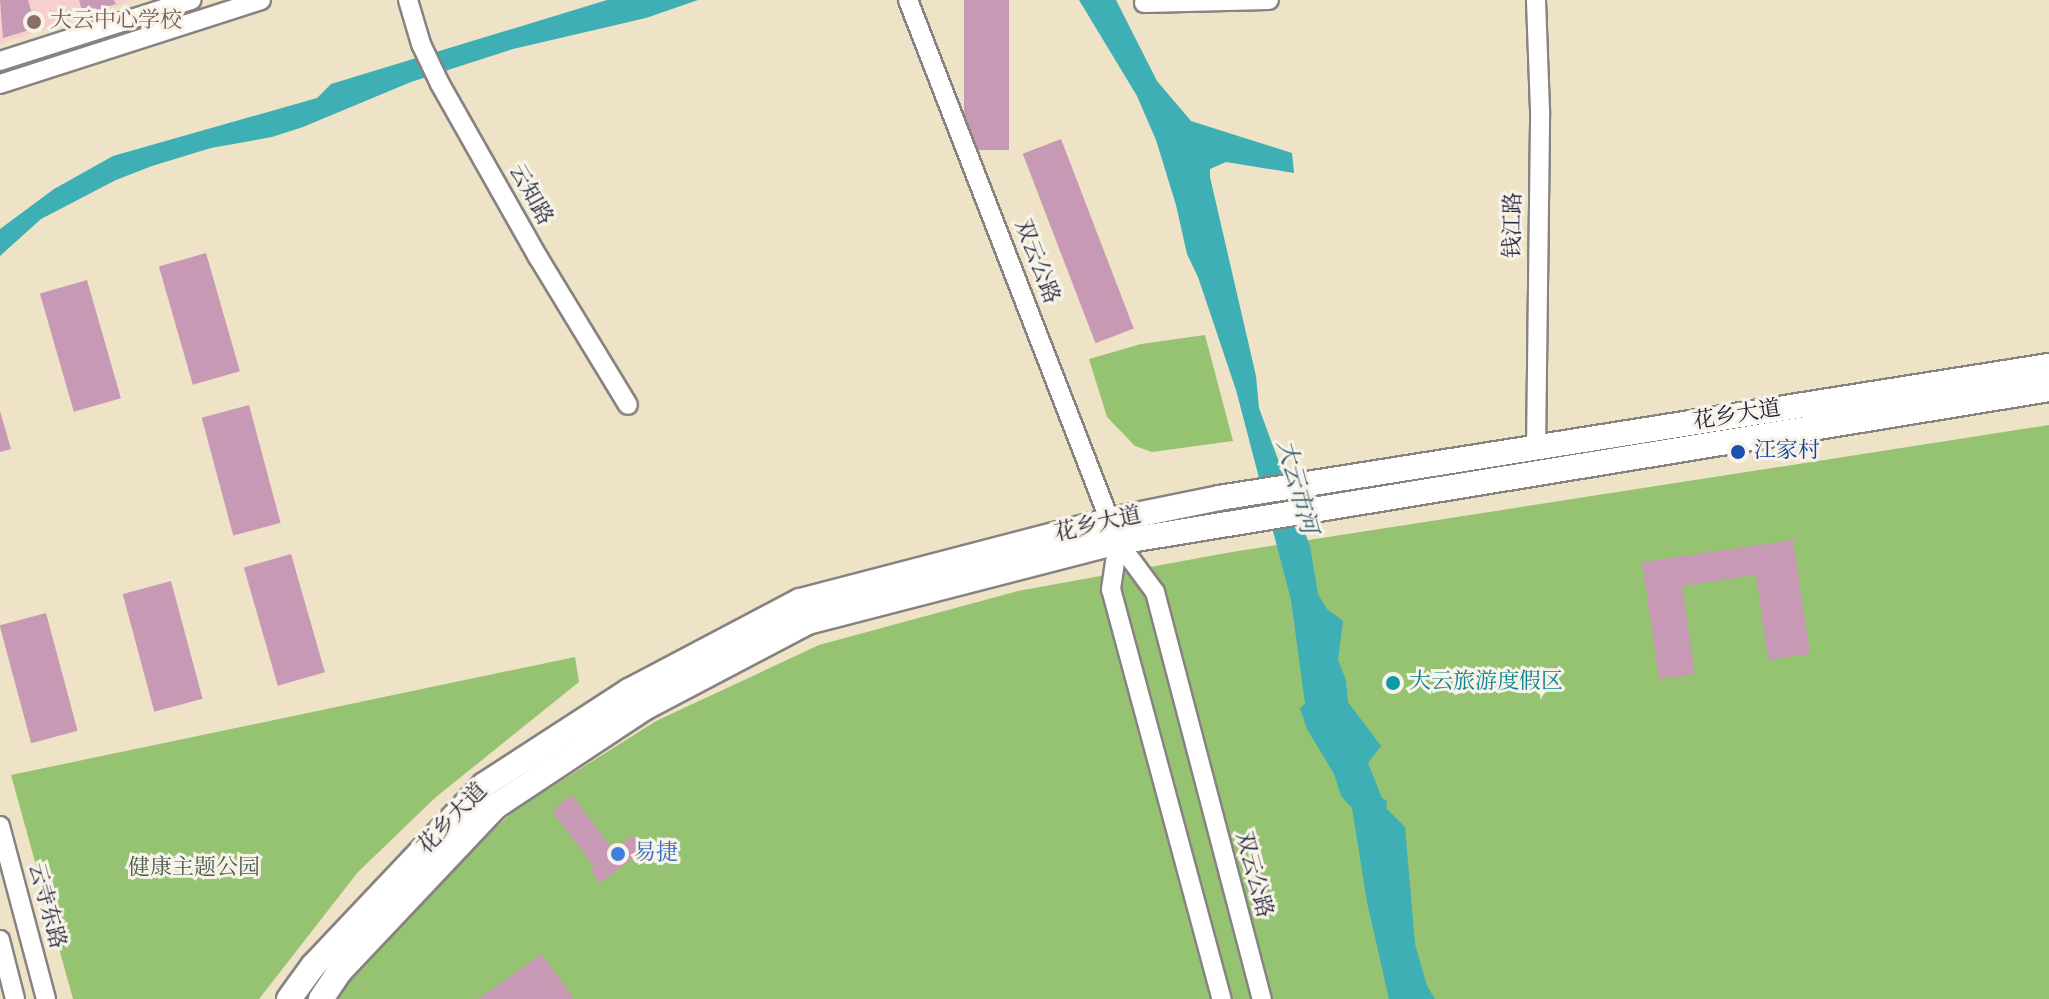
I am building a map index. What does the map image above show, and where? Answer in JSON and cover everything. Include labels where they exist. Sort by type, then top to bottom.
[{"type":"main road","name":"花乡大道","points":[[321,999],[340,971],[496,806],[644,708],[808,622],[1253,492],[1536,450],[2049,366]]},
{"type":"main road","name":"花乡大道","points":[[289,999],[313,966],[484,785],[629,691],[800,601],[1114,531],[1258,519],[2049,389]]},
{"type":"street","points":[[0,61],[191,0]]},
{"type":"street","points":[[0,84],[261,0]]},
{"type":"street","name":"云知路","points":[[408,0],[421,44],[440,84],[538,257],[628,405]]},
{"type":"street","name":"双云公路","points":[[908,0],[1114,531],[1155,592],[1262,999]]},
{"type":"street","points":[[1144,3],[1269,0]]},
{"type":"street","name":"钱江路","points":[[1536,0],[1540,110],[1536,450]]},
{"type":"street","name":"双云公路","points":[[1114,531],[1111,589],[1222,999]]},
{"type":"street","name":"云寺东路","points":[[0,826],[46,999]]},
{"type":"street","points":[[0,940],[15,999]]},
{"type":"shaded area","name":"大云中心学校","points":[[0,0],[135,0],[0,44]]},
{"type":"green space","points":[[1205,335],[1233,441],[1152,452],[1135,446],[1107,417],[1089,359],[1141,344]]},
{"type":"green space","name":"大云旅游度假区","points":[[2049,425],[2049,999],[330,999],[456,863],[515,810],[656,721],[819,645],[1018,591],[1232,552]]},
{"type":"green space","name":"健康主题公园","points":[[575,657],[579,682],[436,797],[358,872],[259,999],[73,999],[11,775]]},
{"type":"water","points":[[607,0],[698,0],[646,18],[513,49],[411,82],[272,137],[211,148],[152,166],[116,180],[41,219],[0,256],[0,229],[54,189],[113,156],[317,98],[331,84]]},
{"type":"water","points":[[1079,0],[1116,0],[1157,81],[1191,121],[1292,153],[1294,173],[1226,162],[1210,169],[1210,177],[1256,376],[1259,408],[1310,546],[1318,594],[1327,609],[1343,621],[1338,660],[1346,680],[1348,702],[1381,746],[1368,763],[1382,798],[1387,801],[1386,808],[1405,827],[1415,944],[1427,986],[1435,999],[1389,999],[1367,902],[1352,808],[1341,796],[1334,774],[1307,729],[1300,708],[1305,704],[1291,600],[1236,390],[1198,277],[1187,254],[1156,140],[1137,96]]},
{"type":"building","points":[[0,0],[28,0],[36,28],[3,38]]},
{"type":"building","points":[[79,0],[114,0],[116,4],[83,14]]},
{"type":"building","points":[[964,0],[1009,0],[1009,150],[964,150]]},
{"type":"building","points":[[1061,139],[1134,329],[1095,343],[1023,154]]},
{"type":"building","points":[[206,253],[240,371],[193,385],[159,267]]},
{"type":"building","points":[[87,280],[121,398],[74,412],[40,294]]},
{"type":"building","points":[[249,405],[281,523],[233,536],[202,418]]},
{"type":"building","points":[[0,411],[11,449],[0,452]]},
{"type":"building","points":[[1793,540],[1810,654],[1768,660],[1756,575],[1682,586],[1695,674],[1659,679],[1642,562]]},
{"type":"building","points":[[291,554],[325,672],[278,686],[244,568]]},
{"type":"building","points":[[171,581],[203,699],[154,712],[123,594]]},
{"type":"building","points":[[46,613],[78,731],[31,743],[0,625]]},
{"type":"building","points":[[572,795],[613,850],[633,835],[644,850],[600,883],[591,871],[595,868],[552,811]]},
{"type":"building","points":[[542,954],[574,999],[478,999]]},
{"type":"place","name":"大云中心学校","points":[[34,22]]},
{"type":"place","name":"江家村","points":[[1738,452]]},
{"type":"place","name":"大云旅游度假区","points":[[1393,683]]},
{"type":"place","name":"易捷","points":[[618,854]]},
{"type":"water label","name":"大云市河","points":[[1296,487]]}]
